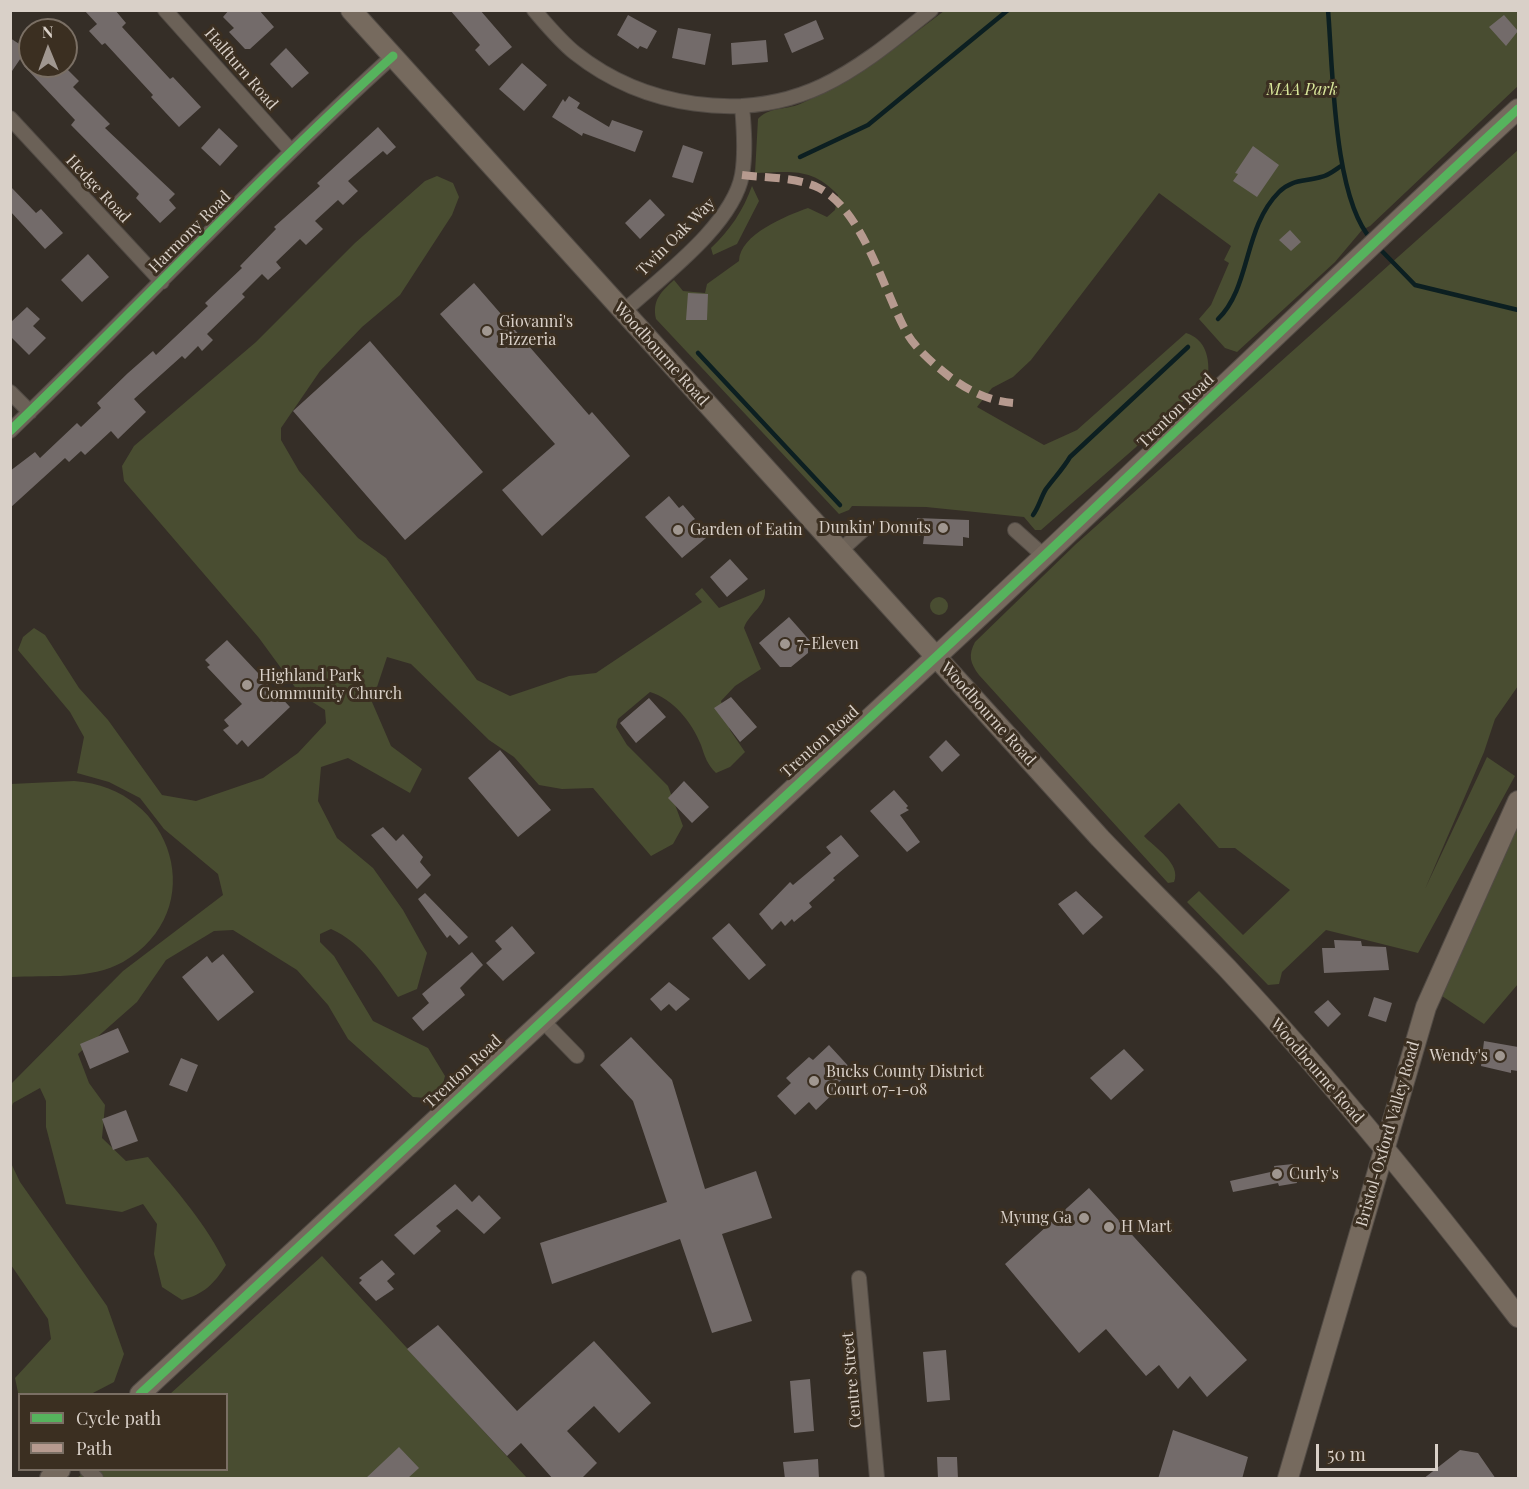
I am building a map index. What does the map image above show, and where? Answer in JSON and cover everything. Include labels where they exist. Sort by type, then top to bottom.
[{"type":"main road","name":"Woodbourne Road","points":[[351,10],[1100,838],[1236,978],[1383,1147],[1518,1317]]},
{"type":"main road","name":"Trenton Road","points":[[142,1393],[936,657],[1360,254],[1518,109]]},
{"type":"main road","name":"Bristol-Oxford Valley Road","points":[[1288,1479],[1383,1147],[1426,1007],[1518,801]]},
{"type":"street","name":"Halfturn Road","points":[[165,10],[291,151]]},
{"type":"street","points":[[534,10],[574,53],[625,83],[690,104],[742,106],[793,97],[821,86],[855,68],[931,10]]},
{"type":"street","name":"Harmony Road","points":[[10,431],[291,151],[393,56]]},
{"type":"street","name":"Twin Oak Way","points":[[623,312],[704,237],[723,217],[734,199],[742,175],[742,106]]},
{"type":"street","name":"Hedge Road","points":[[10,118],[162,282]]},
{"type":"street","points":[[10,392],[30,412]]},
{"type":"street","points":[[1015,530],[1044,556]]},
{"type":"street","points":[[840,551],[862,531]]},
{"type":"street","points":[[542,1020],[577,1056]]},
{"type":"street","name":"Centre Street","points":[[859,1278],[877,1479]]},
{"type":"green space","name":"MAA Park","points":[[944,11],[1518,11],[1518,86],[1370,226],[1362,230],[1335,262],[1237,352],[1225,348],[1199,319],[1211,305],[1229,263],[1224,260],[1231,246],[1159,193],[1031,360],[1013,377],[992,388],[977,407],[1044,445],[1077,430],[1186,333],[1198,340],[1205,350],[1208,377],[1135,448],[1041,530],[1035,530],[1024,517],[926,507],[852,506],[849,510],[839,514],[656,319],[655,307],[662,293],[674,280],[683,291],[705,293],[707,284],[739,261],[741,251],[755,234],[777,221],[808,208],[827,217],[835,210],[838,195],[810,175],[790,172],[755,173],[758,119],[767,112],[795,106],[839,85],[875,62]]},
{"type":"green space","points":[[1518,150],[1518,686],[1495,719],[1484,752],[1425,889],[1487,757],[1515,776],[1418,953],[1326,930],[1282,972],[1279,984],[1268,985],[1187,902],[1199,891],[1243,935],[1290,890],[1235,848],[1219,848],[1179,803],[1144,836],[1171,862],[1175,875],[1174,882],[1168,883],[979,675],[972,663],[971,651],[975,642],[1076,544]]},
{"type":"green space","points":[[437,176],[453,183],[459,197],[452,215],[400,295],[362,327],[320,371],[281,428],[281,440],[299,471],[358,538],[386,558],[477,680],[510,696],[569,676],[596,673],[702,602],[695,594],[702,588],[719,608],[765,589],[763,600],[744,628],[761,669],[735,686],[721,701],[730,730],[745,752],[730,767],[716,773],[708,763],[697,736],[687,720],[674,706],[650,692],[618,719],[616,727],[627,745],[668,786],[683,826],[673,844],[651,856],[593,788],[562,789],[539,785],[514,757],[489,740],[411,664],[387,657],[372,702],[391,746],[422,769],[410,793],[348,758],[321,767],[318,801],[337,838],[373,868],[403,910],[427,953],[417,989],[398,997],[377,967],[361,950],[331,929],[320,934],[320,942],[334,956],[373,1021],[428,1048],[445,1076],[439,1099],[413,1097],[348,1039],[328,1005],[297,970],[233,930],[214,931],[166,960],[137,1002],[78,1054],[89,1083],[105,1105],[102,1138],[126,1161],[148,1157],[201,1222],[226,1265],[208,1287],[182,1300],[162,1287],[154,1254],[157,1224],[143,1204],[122,1212],[66,1204],[46,1127],[46,1101],[40,1088],[13,1103],[11,1109],[11,1084],[123,971],[223,895],[218,874],[164,829],[140,798],[109,782],[77,773],[84,737],[70,712],[18,650],[23,637],[34,628],[45,635],[79,688],[108,720],[162,795],[196,801],[263,778],[298,753],[326,723],[325,710],[300,694],[259,638],[124,481],[122,466],[134,446],[256,342],[355,243],[425,181]]},
{"type":"green space","points":[[752,186],[759,201],[737,244],[713,255],[711,248],[735,220]]},
{"type":"green space","points":[[939,597],[945,600],[948,606],[945,612],[939,615],[933,612],[930,606],[933,600]]},
{"type":"green space","points":[[74,781],[108,788],[136,805],[157,827],[169,855],[173,884],[167,913],[151,940],[123,962],[110,968],[68,976],[11,977],[11,784]]},
{"type":"green space","points":[[1518,809],[1518,984],[1484,1024],[1442,996]]},
{"type":"green space","points":[[10,1161],[20,1182],[107,1306],[124,1354],[114,1382],[93,1393],[18,1393],[15,1378],[51,1339],[48,1319],[11,1265]]},
{"type":"green space","points":[[322,1256],[527,1478],[77,1478],[86,1471],[228,1471],[228,1393],[171,1393]]},
{"type":"building","points":[[84,10],[115,10],[126,23],[122,27],[170,79],[173,77],[201,107],[179,127],[105,43],[102,45],[89,31],[97,24]]},
{"type":"building","points":[[229,10],[259,10],[274,27],[250,49],[245,49],[229,32],[234,28],[223,17]]},
{"type":"building","points":[[450,10],[480,10],[512,47],[489,66],[475,50],[480,45]]},
{"type":"building","points":[[628,15],[657,31],[647,49],[640,46],[638,49],[617,35]]},
{"type":"building","points":[[1504,15],[1518,31],[1506,46],[1489,27]]},
{"type":"building","points":[[816,20],[824,39],[792,53],[784,34]]},
{"type":"building","points":[[678,28],[711,34],[705,65],[672,58]]},
{"type":"building","points":[[10,38],[18,43],[18,62],[10,74]]},
{"type":"building","points":[[766,40],[768,62],[732,65],[731,43]]},
{"type":"building","points":[[286,48],[309,73],[292,88],[270,64]]},
{"type":"building","points":[[522,63],[547,85],[524,111],[499,89]]},
{"type":"building","points":[[35,78],[76,78],[79,81],[73,87],[110,124],[105,128],[175,194],[169,200],[176,208],[160,223],[136,198],[139,194],[71,125],[75,120]]},
{"type":"building","points":[[569,96],[580,103],[577,108],[609,127],[612,120],[643,131],[635,152],[583,133],[582,136],[552,117],[563,99],[565,102]]},
{"type":"building","points":[[378,127],[396,147],[387,155],[383,151],[348,181],[358,191],[343,205],[338,200],[315,221],[323,229],[306,245],[300,239],[276,262],[281,268],[268,280],[262,274],[242,294],[245,297],[207,334],[213,340],[202,351],[198,346],[185,359],[182,356],[134,399],[146,412],[118,439],[111,431],[85,455],[81,451],[69,462],[65,458],[10,508],[10,471],[35,452],[40,458],[77,423],[81,427],[101,408],[97,403],[153,351],[156,355],[208,306],[205,303],[242,268],[240,266],[276,229],[274,227],[320,186],[317,183]]},
{"type":"building","points":[[219,128],[238,146],[220,166],[201,148]]},
{"type":"building","points":[[683,145],[703,152],[693,183],[672,177]]},
{"type":"building","points":[[1253,146],[1279,165],[1257,197],[1233,181],[1238,174],[1235,173]]},
{"type":"building","points":[[10,186],[36,213],[41,209],[63,233],[45,249],[10,211]]},
{"type":"building","points":[[650,199],[665,215],[640,239],[625,223]]},
{"type":"building","points":[[1290,230],[1301,242],[1291,251],[1279,240]]},
{"type":"building","points":[[88,254],[109,277],[82,302],[61,280]]},
{"type":"building","points":[[474,283],[589,415],[592,412],[630,456],[542,536],[502,490],[555,444],[440,314]]},
{"type":"building","points":[[688,293],[708,294],[707,320],[686,320]]},
{"type":"building","points":[[27,307],[40,319],[33,326],[46,338],[29,355],[10,336],[10,323]]},
{"type":"building","points":[[370,341],[483,472],[405,540],[293,411]]},
{"type":"building","name":"Garden of Eatin","points":[[669,496],[679,508],[683,505],[695,519],[692,521],[706,538],[682,558],[645,517]]},
{"type":"building","name":"Dunkin' Donuts","points":[[917,518],[969,520],[969,538],[963,537],[963,546],[923,544],[924,536],[916,536]]},
{"type":"building","points":[[730,559],[748,579],[727,597],[710,577]]},
{"type":"building","name":"7-Eleven","points":[[789,617],[812,643],[808,646],[808,653],[791,667],[780,667],[759,643]]},
{"type":"building","name":"Highland Park Community Church","points":[[227,640],[290,707],[248,747],[242,740],[237,745],[223,730],[229,726],[224,720],[242,704],[207,667],[210,665],[205,660]]},
{"type":"building","points":[[731,697],[757,727],[740,742],[714,708]]},
{"type":"building","points":[[649,698],[666,717],[636,743],[620,723]]},
{"type":"building","points":[[946,740],[960,755],[942,772],[929,757]]},
{"type":"building","points":[[500,750],[551,810],[518,837],[468,778]]},
{"type":"building","points":[[684,781],[709,807],[692,823],[668,798]]},
{"type":"building","points":[[894,790],[909,810],[900,815],[920,842],[907,852],[870,811]]},
{"type":"building","points":[[383,827],[396,841],[403,834],[423,857],[420,862],[431,875],[417,889],[371,835]]},
{"type":"building","points":[[841,835],[859,856],[809,903],[812,907],[794,922],[792,919],[785,926],[781,921],[772,930],[759,914],[790,882],[793,885],[831,853],[826,847]]},
{"type":"building","points":[[1076,891],[1103,917],[1083,935],[1058,904]]},
{"type":"building","points":[[425,893],[468,937],[459,945],[450,935],[447,938],[418,899]]},
{"type":"building","points":[[729,923],[766,965],[749,980],[712,938]]},
{"type":"building","points":[[512,926],[535,953],[503,981],[486,963],[502,949],[495,941]]},
{"type":"building","points":[[1334,940],[1361,941],[1362,946],[1386,947],[1389,970],[1324,973],[1322,948],[1335,948]]},
{"type":"building","points":[[472,952],[483,965],[460,988],[465,995],[423,1031],[412,1018],[429,1003],[422,994]]},
{"type":"building","points":[[223,954],[254,992],[218,1021],[182,977],[207,956],[212,963]]},
{"type":"building","points":[[669,982],[690,999],[676,1011],[669,1004],[661,1011],[650,999]]},
{"type":"building","points":[[1374,997],[1392,1003],[1386,1022],[1368,1016]]},
{"type":"building","points":[[1328,1000],[1341,1014],[1328,1027],[1314,1012]]},
{"type":"building","points":[[118,1028],[129,1052],[90,1069],[80,1044]]},
{"type":"building","points":[[631,1037],[672,1080],[705,1189],[756,1171],[772,1218],[722,1234],[752,1321],[712,1333],[680,1239],[552,1284],[540,1243],[667,1202],[633,1101],[600,1065]]},
{"type":"building","name":"Wendy's","points":[[1484,1041],[1518,1047],[1518,1071],[1511,1070],[1511,1073],[1481,1066]]},
{"type":"building","name":"Bucks County District Court 07-1-08","points":[[829,1045],[852,1070],[835,1086],[838,1089],[816,1110],[809,1102],[795,1115],[777,1096],[791,1083],[786,1078],[809,1057],[813,1060]]},
{"type":"building","points":[[1124,1049],[1144,1070],[1111,1100],[1090,1078]]},
{"type":"building","points":[[181,1058],[198,1065],[187,1092],[169,1085]]},
{"type":"building","points":[[126,1110],[138,1141],[113,1150],[102,1119]]},
{"type":"building","name":"Curly's","points":[[1293,1164],[1297,1183],[1279,1186],[1278,1183],[1233,1192],[1230,1181],[1275,1171],[1274,1166]]},
{"type":"building","points":[[455,1184],[472,1202],[479,1195],[501,1218],[484,1234],[457,1209],[436,1226],[441,1231],[414,1255],[394,1235]]},
{"type":"building","points":[[1089,1188],[1247,1360],[1207,1397],[1190,1376],[1178,1389],[1159,1365],[1146,1376],[1106,1329],[1079,1353],[1005,1264]]},
{"type":"building","points":[[382,1260],[395,1274],[387,1281],[394,1289],[376,1301],[359,1283],[362,1280],[359,1278]]},
{"type":"building","points":[[438,1325],[517,1411],[594,1341],[651,1403],[619,1433],[594,1406],[567,1431],[597,1463],[581,1479],[553,1479],[521,1443],[507,1456],[407,1349]]},
{"type":"building","points":[[946,1350],[950,1400],[927,1402],[923,1352]]},
{"type":"building","points":[[810,1379],[814,1431],[794,1433],[790,1381]]},
{"type":"building","points":[[1173,1430],[1248,1457],[1242,1479],[1158,1479]]},
{"type":"building","points":[[399,1447],[419,1468],[407,1479],[365,1479]]},
{"type":"building","points":[[1460,1450],[1478,1453],[1496,1479],[1423,1479]]},
{"type":"building","points":[[937,1457],[957,1457],[958,1479],[938,1479]]},
{"type":"building","points":[[818,1459],[819,1479],[785,1479],[783,1462]]},
{"type":"waterway","points":[[800,157],[868,125],[1008,10]]},
{"type":"waterway","points":[[1328,10],[1337,131],[1342,165],[1349,195],[1359,221],[1372,240]]},
{"type":"waterway","points":[[1218,319],[1229,306],[1236,291],[1267,206],[1284,188],[1294,183],[1326,175],[1341,166]]},
{"type":"waterway","points":[[1377,246],[1415,285],[1518,310]]},
{"type":"waterway","points":[[1033,515],[1046,489],[1070,457],[1188,347]]},
{"type":"waterway","points":[[698,353],[840,505]]},
{"type":"marked path","points":[[742,175],[810,184],[835,199],[861,234],[899,318],[916,346],[927,358],[964,387],[988,398],[1013,403]]},
{"type":"cycle path","points":[[10,431],[295,148],[393,56]]},
{"type":"cycle path","points":[[141,1393],[1012,586],[1518,109]]},
{"type":"place","name":"Giovanni's Pizzeria","points":[[487,331]]},
{"type":"place","name":"Dunkin' Donuts","points":[[943,528]]},
{"type":"place","name":"Garden of Eatin","points":[[678,530]]},
{"type":"place","name":"7-Eleven","points":[[785,644]]},
{"type":"place","name":"Highland Park Community Church","points":[[247,685]]},
{"type":"place","name":"Wendy's","points":[[1500,1056]]},
{"type":"place","name":"Bucks County District Court 07-1-08","points":[[814,1081]]},
{"type":"place","name":"Curly's","points":[[1277,1174]]},
{"type":"place","name":"Myung Ga","points":[[1084,1218]]},
{"type":"place","name":"H Mart","points":[[1109,1227]]}]
